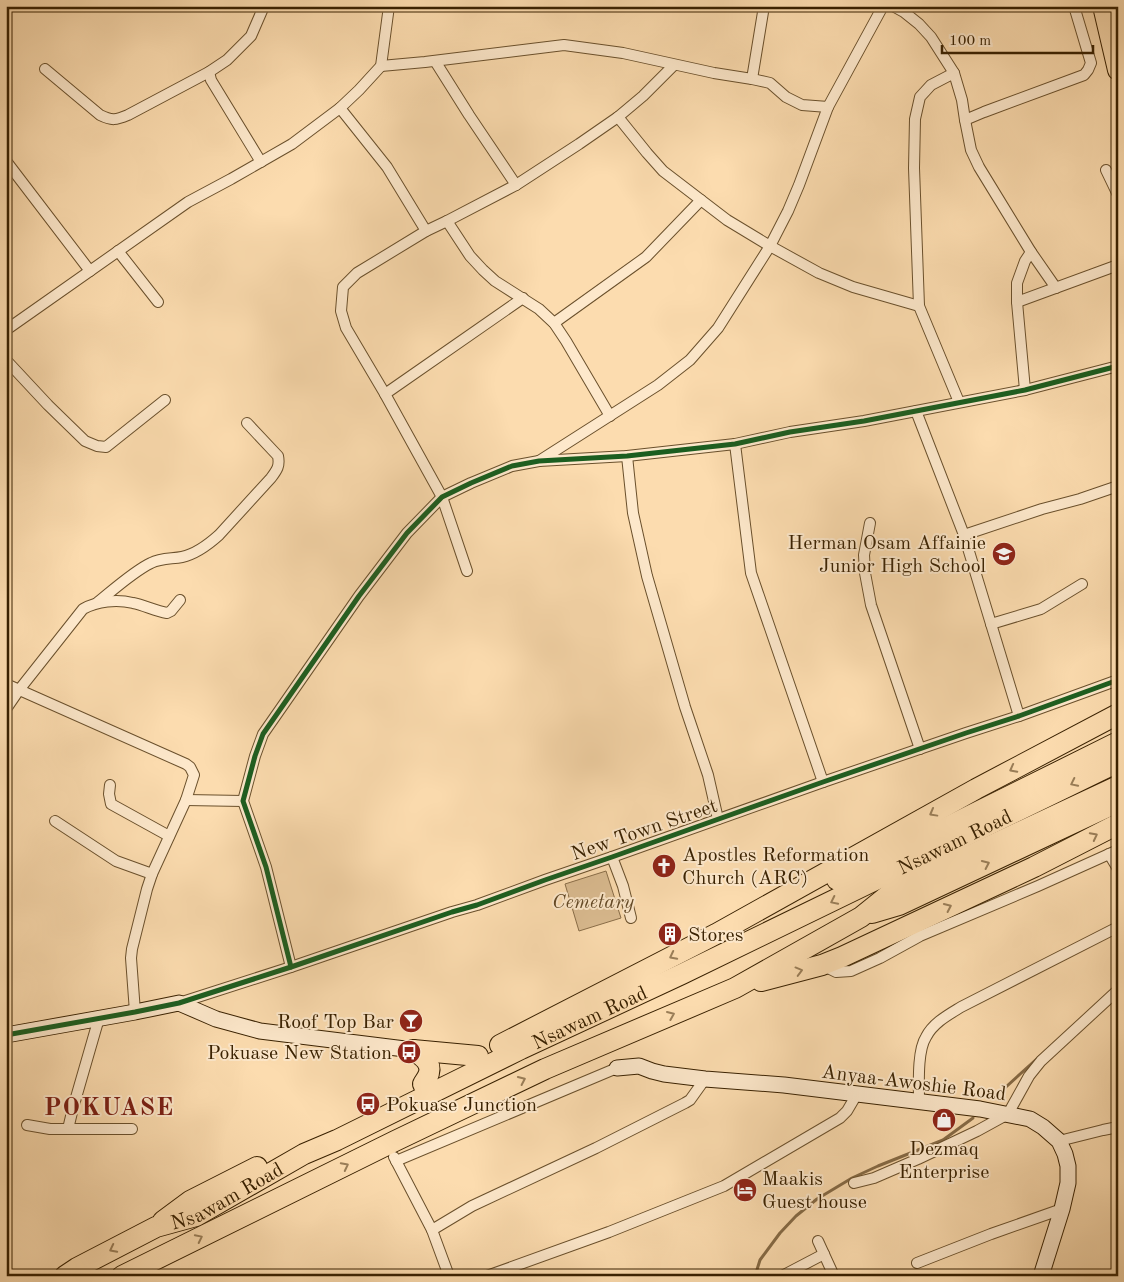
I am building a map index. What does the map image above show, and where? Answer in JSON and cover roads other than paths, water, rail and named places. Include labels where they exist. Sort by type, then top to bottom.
[{"type":"highway","points":[[1103,6],[1118,70]]},
{"type":"highway","points":[[156,1226],[190,1201],[716,934],[976,789],[1118,714]]},
{"type":"highway","points":[[716,934],[881,860],[1118,742]]},
{"type":"highway","name":"Nsawam Road","points":[[65,1276],[156,1226],[196,1216],[304,1154],[345,1136],[521,1049],[682,974],[1118,762]]},
{"type":"highway","name":"Nsawam Road","points":[[122,1276],[137,1271],[391,1153],[545,1069],[735,988],[861,917],[892,892],[1118,786]]},
{"type":"highway","points":[[861,917],[899,905],[1118,802]]},
{"type":"highway","points":[[735,988],[822,965],[1034,866],[1118,824]]},
{"type":"highway","points":[[413,1050],[478,1056]]},
{"type":"highway","points":[[413,1050],[422,1055],[430,1066],[429,1073],[423,1084]]},
{"type":"street","points":[[44,69],[100,115],[108,119],[117,120],[209,72],[227,60],[251,36],[264,6]]},
{"type":"street","points":[[6,330],[188,202],[292,144],[340,108],[381,66],[388,6]]},
{"type":"street","points":[[752,79],[764,6]]},
{"type":"street","points":[[539,461],[658,385],[690,360],[718,328],[770,246],[788,211],[828,107],[883,6]]},
{"type":"street","points":[[893,6],[920,24],[931,37],[954,73],[962,100],[971,150],[979,167],[1031,252],[1056,288]]},
{"type":"street","points":[[965,120],[1084,75],[1091,63],[1074,6]]},
{"type":"street","points":[[381,66],[564,45],[623,53],[674,65],[770,83],[786,97],[802,105],[828,107]]},
{"type":"street","points":[[435,61],[516,185]]},
{"type":"street","points":[[467,571],[442,497],[346,328],[340,310],[343,287],[357,273],[426,230],[516,185],[618,117],[643,96],[674,65]]},
{"type":"street","points":[[209,72],[211,80],[261,162]]},
{"type":"street","points":[[954,73],[931,85],[920,97],[915,118],[914,168],[919,306],[959,402]]},
{"type":"street","points":[[340,108],[387,168],[426,230]]},
{"type":"street","points":[[618,117],[646,153],[663,171],[727,220],[819,273],[853,287],[919,306]]},
{"type":"street","points":[[6,161],[90,271]]},
{"type":"street","points":[[1106,170],[1118,196]]},
{"type":"street","points":[[554,323],[646,257],[701,200]]},
{"type":"street","points":[[447,221],[470,256],[482,270],[539,309],[554,323],[610,416]]},
{"type":"street","points":[[118,251],[158,302]]},
{"type":"street","points":[[1025,390],[1017,283],[1025,261],[1031,252]]},
{"type":"street","points":[[1017,302],[1118,265]]},
{"type":"street","points":[[385,394],[523,298]]},
{"type":"street","points":[[6,360],[85,441],[97,446],[106,447],[165,400]]},
{"type":"street","points":[[291,967],[266,867],[243,801],[255,756],[263,734],[354,603],[407,533],[442,497],[512,466],[539,461],[628,456],[735,444],[790,432],[1025,390],[1118,366]]},
{"type":"street","points":[[916,411],[964,535],[1019,716]]},
{"type":"street","points":[[6,709],[18,690],[83,609],[97,603],[128,578],[151,563],[183,557],[220,536],[271,478],[278,469],[278,456],[247,422]]},
{"type":"street","points":[[735,444],[751,573],[823,782]]},
{"type":"street","points":[[628,456],[633,513],[647,576],[685,707],[708,775],[718,819]]},
{"type":"street","points":[[964,535],[1118,486]]},
{"type":"street","points":[[870,523],[864,555],[865,574],[871,605],[920,750]]},
{"type":"street","points":[[992,624],[1041,609],[1082,584]]},
{"type":"street","points":[[97,603],[131,602],[167,613],[180,600]]},
{"type":"street","name":"New Town Street","points":[[179,1003],[476,905],[1118,680]]},
{"type":"street","points":[[6,684],[190,767],[194,775],[186,800],[146,889],[131,958],[135,1012]]},
{"type":"street","points":[[110,786],[111,804],[169,836]]},
{"type":"street","points":[[186,800],[243,801]]},
{"type":"street","points":[[55,821],[116,861],[152,874]]},
{"type":"street","points":[[822,965],[836,972],[851,971],[880,958],[920,936],[1114,852],[1118,869]]},
{"type":"street","points":[[612,857],[623,886],[631,918]]},
{"type":"street","points":[[918,1102],[922,1048],[926,1037],[933,1027],[944,1017],[1118,927]]},
{"type":"street","points":[[854,1183],[874,1178],[918,1159],[1008,1114],[1029,1076],[1041,1061],[1118,990]]},
{"type":"street","points":[[6,1035],[179,1003],[216,1019],[260,1031],[413,1050]]},
{"type":"street","points":[[68,1129],[99,1018]]},
{"type":"street","name":"Anyaa-Awoshie Road","points":[[617,1068],[639,1066],[664,1074],[784,1085],[980,1109],[1030,1119],[1043,1127],[1058,1141],[1065,1154],[1068,1166],[1068,1183],[1062,1209],[1041,1276]]},
{"type":"street","points":[[449,1276],[432,1230],[391,1153],[617,1068]]},
{"type":"street","points":[[432,1230],[472,1206],[596,1148],[685,1103],[690,1100],[705,1079]]},
{"type":"street","points":[[486,1276],[609,1232],[724,1186],[840,1118],[847,1111],[857,1094]]},
{"type":"street","points":[[27,1124],[50,1129],[132,1129]]},
{"type":"street","points":[[1058,1141],[1118,1127]]},
{"type":"street","points":[[917,1263],[990,1234],[1062,1209]]},
{"type":"street","points":[[818,1241],[834,1276]]},
{"type":"street","points":[[782,1276],[824,1254]]},
{"type":"waterway","points":[[996,1096],[1040,1056]]},
{"type":"waterway","points":[[755,1276],[760,1260],[780,1233],[796,1216],[817,1199],[852,1178],[943,1140],[973,1118]]},
{"type":"place","name":"Herman Osam Affainie Junior High School","points":[[1004,554]]},
{"type":"place","name":"Apostles Reformation Church (ARC)","points":[[664,866]]},
{"type":"place","name":"Stores","points":[[670,934]]},
{"type":"place","name":"Roof Top Bar","points":[[411,1021]]},
{"type":"place","name":"Pokuase New Station","points":[[409,1052]]},
{"type":"place","name":"Pokuase Junction","points":[[368,1104]]},
{"type":"place","name":"Dezmaq Enterprise","points":[[944,1120]]},
{"type":"place","name":"Maakis Guest house","points":[[745,1190]]},
{"type":"district","name":"POKUASE","points":[[109,1106]]},
{"type":"park label","name":"Cemetary","points":[[593,901]]}]
